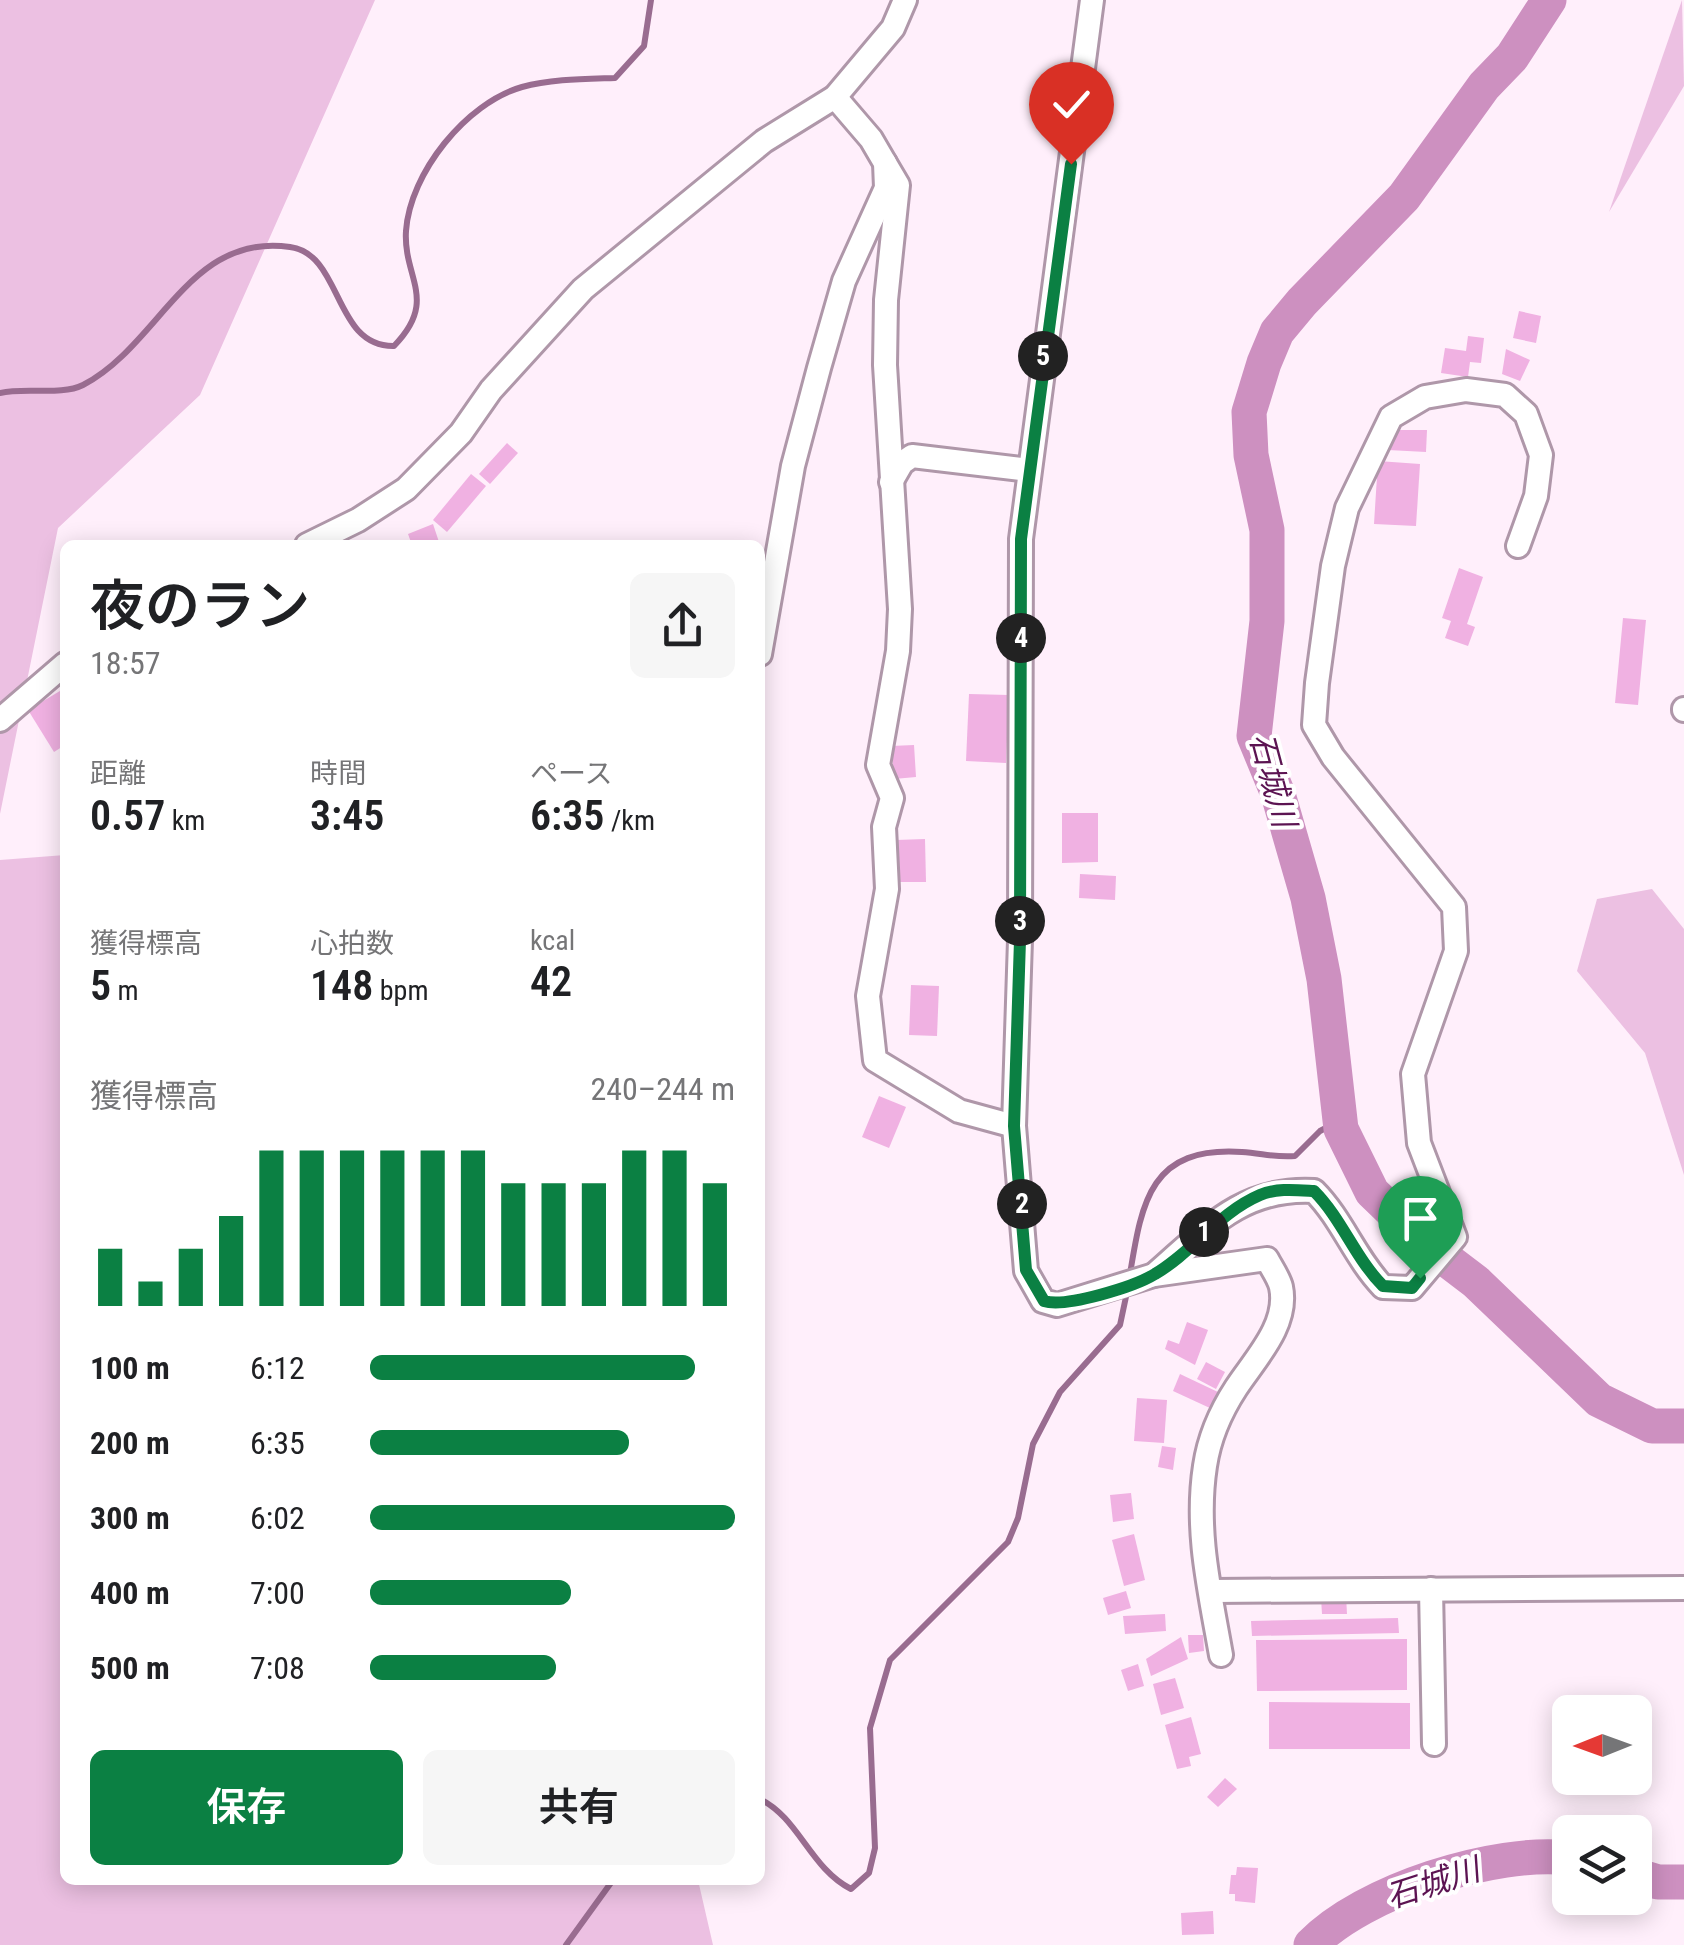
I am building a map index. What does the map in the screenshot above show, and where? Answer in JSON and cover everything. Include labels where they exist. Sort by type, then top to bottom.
[{"type":"street","points":[[316,540],[406,489],[462,433],[490,390],[583,289],[764,141],[835,98],[893,28],[906,0]]},
{"type":"street","points":[[1092,0],[1021,539],[1020,921],[1014,1126],[1026,1270],[1044,1301],[1057,1306],[1154,1275],[1267,1259],[1282,1288],[1270,1342],[1236,1387],[1208,1450],[1202,1529],[1204,1567],[1213,1592],[1221,1655]]},
{"type":"street","points":[[835,98],[871,139],[898,185],[886,300],[891,482],[900,609],[898,651],[878,765],[892,798],[884,826],[887,889],[870,974],[871,1048],[874,1060],[950,1107],[1014,1126]]},
{"type":"street","points":[[765,626],[793,466],[844,280],[886,188],[885,164]]},
{"type":"street","points":[[1154,1275],[1223,1216],[1262,1193],[1314,1191],[1383,1286],[1412,1288],[1454,1237],[1419,1143],[1413,1074],[1456,951],[1454,907],[1333,757],[1314,725],[1317,683],[1346,508],[1390,417],[1425,397],[1466,390],[1505,395],[1526,414],[1541,456],[1536,496],[1518,546]]},
{"type":"street","points":[[891,482],[902,463],[912,456],[1029,470]]},
{"type":"street","points":[[0,720],[60,668]]},
{"type":"street","points":[[1213,1592],[1684,1588]]},
{"type":"street","points":[[1431,1589],[1434,1744]]},
{"type":"shaded area","points":[[0,0],[375,0],[200,395],[58,528],[0,814]]},
{"type":"shaded area","points":[[1682,0],[1684,86],[1609,212]]},
{"type":"shaded area","points":[[60,855],[60,1885],[699,1885],[713,1945],[0,1945],[0,860]]},
{"type":"shaded area","points":[[1652,889],[1684,929],[1684,1175],[1645,1053],[1577,971],[1597,899]]},
{"type":"building","points":[[1519,311],[1541,316],[1536,343],[1513,338]]},
{"type":"building","points":[[1468,336],[1484,338],[1481,363],[1470,362],[1468,377],[1441,373],[1445,348],[1466,351]]},
{"type":"building","points":[[1506,349],[1530,360],[1520,381],[1502,374]]},
{"type":"building","points":[[1399,430],[1427,430],[1426,452],[1388,450],[1388,437]]},
{"type":"building","points":[[507,443],[518,453],[490,484],[479,474]]},
{"type":"building","points":[[1378,461],[1420,464],[1416,526],[1374,524]]},
{"type":"building","points":[[471,474],[486,486],[447,532],[433,520]]},
{"type":"building","points":[[433,524],[438,540],[410,540],[408,534]]},
{"type":"building","points":[[1459,568],[1483,577],[1467,624],[1475,627],[1468,646],[1445,638],[1451,621],[1442,618]]},
{"type":"building","points":[[1623,618],[1646,620],[1638,705],[1615,703]]},
{"type":"building","points":[[60,691],[60,748],[54,752],[28,710]]},
{"type":"building","points":[[969,694],[1009,695],[1006,763],[966,761]]},
{"type":"building","points":[[914,745],[916,777],[894,779],[891,746]]},
{"type":"building","points":[[1062,813],[1098,813],[1098,862],[1062,863]]},
{"type":"building","points":[[925,839],[926,882],[897,882],[896,840]]},
{"type":"building","points":[[1080,874],[1116,876],[1115,900],[1079,898]]},
{"type":"building","points":[[911,985],[939,986],[937,1036],[909,1035]]},
{"type":"building","points":[[879,1096],[906,1107],[889,1148],[862,1137]]},
{"type":"building","points":[[1187,1322],[1208,1330],[1195,1365],[1165,1349],[1168,1340],[1179,1344]]},
{"type":"building","points":[[1206,1362],[1225,1372],[1216,1389],[1197,1379]]},
{"type":"building","points":[[1180,1374],[1220,1393],[1212,1409],[1173,1391]]},
{"type":"building","points":[[1137,1398],[1167,1400],[1164,1443],[1134,1441]]},
{"type":"building","points":[[1162,1446],[1176,1448],[1173,1470],[1158,1467]]},
{"type":"building","points":[[1131,1493],[1134,1519],[1113,1522],[1110,1495]]},
{"type":"building","points":[[1134,1534],[1145,1580],[1124,1586],[1112,1540]]},
{"type":"building","points":[[1126,1591],[1131,1608],[1108,1615],[1103,1598]]},
{"type":"building","points":[[1346,1596],[1347,1614],[1322,1614],[1321,1597]]},
{"type":"building","points":[[1165,1614],[1166,1631],[1125,1634],[1123,1616]]},
{"type":"building","points":[[1398,1618],[1399,1633],[1252,1636],[1251,1621]]},
{"type":"building","points":[[1188,1635],[1203,1635],[1204,1651],[1189,1653]]},
{"type":"building","points":[[1181,1637],[1188,1659],[1151,1676],[1146,1659]]},
{"type":"building","points":[[1407,1639],[1407,1690],[1257,1691],[1256,1640]]},
{"type":"building","points":[[1138,1664],[1144,1686],[1128,1691],[1121,1670]]},
{"type":"building","points":[[1175,1678],[1184,1708],[1161,1715],[1153,1684]]},
{"type":"building","points":[[1269,1702],[1410,1703],[1410,1749],[1269,1749]]},
{"type":"building","points":[[1191,1717],[1201,1754],[1189,1757],[1191,1766],[1177,1769],[1165,1725]]},
{"type":"building","points":[[1225,1778],[1237,1789],[1218,1807],[1207,1797]]},
{"type":"building","points":[[1237,1867],[1258,1868],[1255,1903],[1235,1901],[1235,1894],[1229,1894],[1231,1875],[1236,1875]]},
{"type":"building","points":[[1213,1911],[1214,1934],[1182,1935],[1181,1913]]},
{"type":"waterway","points":[[0,393],[64,390],[83,385],[110,367],[200,274],[226,257],[255,247],[290,247],[307,253],[320,266],[359,332],[374,342],[394,346],[407,330],[417,302],[406,248],[410,209],[418,186],[444,143],[481,108],[522,87],[615,78],[644,46],[651,0]]},
{"type":"waterway","name":"石城川","points":[[1549,0],[1512,57],[1484,86],[1404,197],[1277,332],[1264,363],[1249,412],[1251,455],[1267,530],[1267,621],[1254,736],[1278,794],[1308,898],[1324,979],[1341,1129],[1372,1192],[1426,1244],[1476,1282],[1599,1400],[1652,1426],[1684,1426]]},
{"type":"waterway","points":[[1130,1274],[1147,1201],[1170,1168],[1212,1152],[1295,1156],[1320,1131],[1341,1120]]},
{"type":"waterway","points":[[765,1802],[785,1818],[837,1880],[851,1889],[869,1873],[875,1848],[870,1728],[890,1660],[1008,1542],[1018,1518],[1033,1444],[1060,1392],[1120,1325],[1127,1292]]},
{"type":"waterway","name":"石城川","points":[[1311,1945],[1334,1925],[1396,1891],[1469,1867],[1552,1857]]},
{"type":"waterway","name":"石城川","points":[[1652,1880],[1684,1882]]},
{"type":"waterway","points":[[566,1945],[609,1885]]},
{"type":"route","points":[[1071,164],[1021,539],[1020,940],[1014,1126],[1026,1270],[1044,1301],[1057,1306],[1154,1275],[1223,1216],[1262,1193],[1289,1190],[1314,1191],[1328,1205],[1368,1271],[1383,1286],[1412,1288],[1420,1278]]}]
